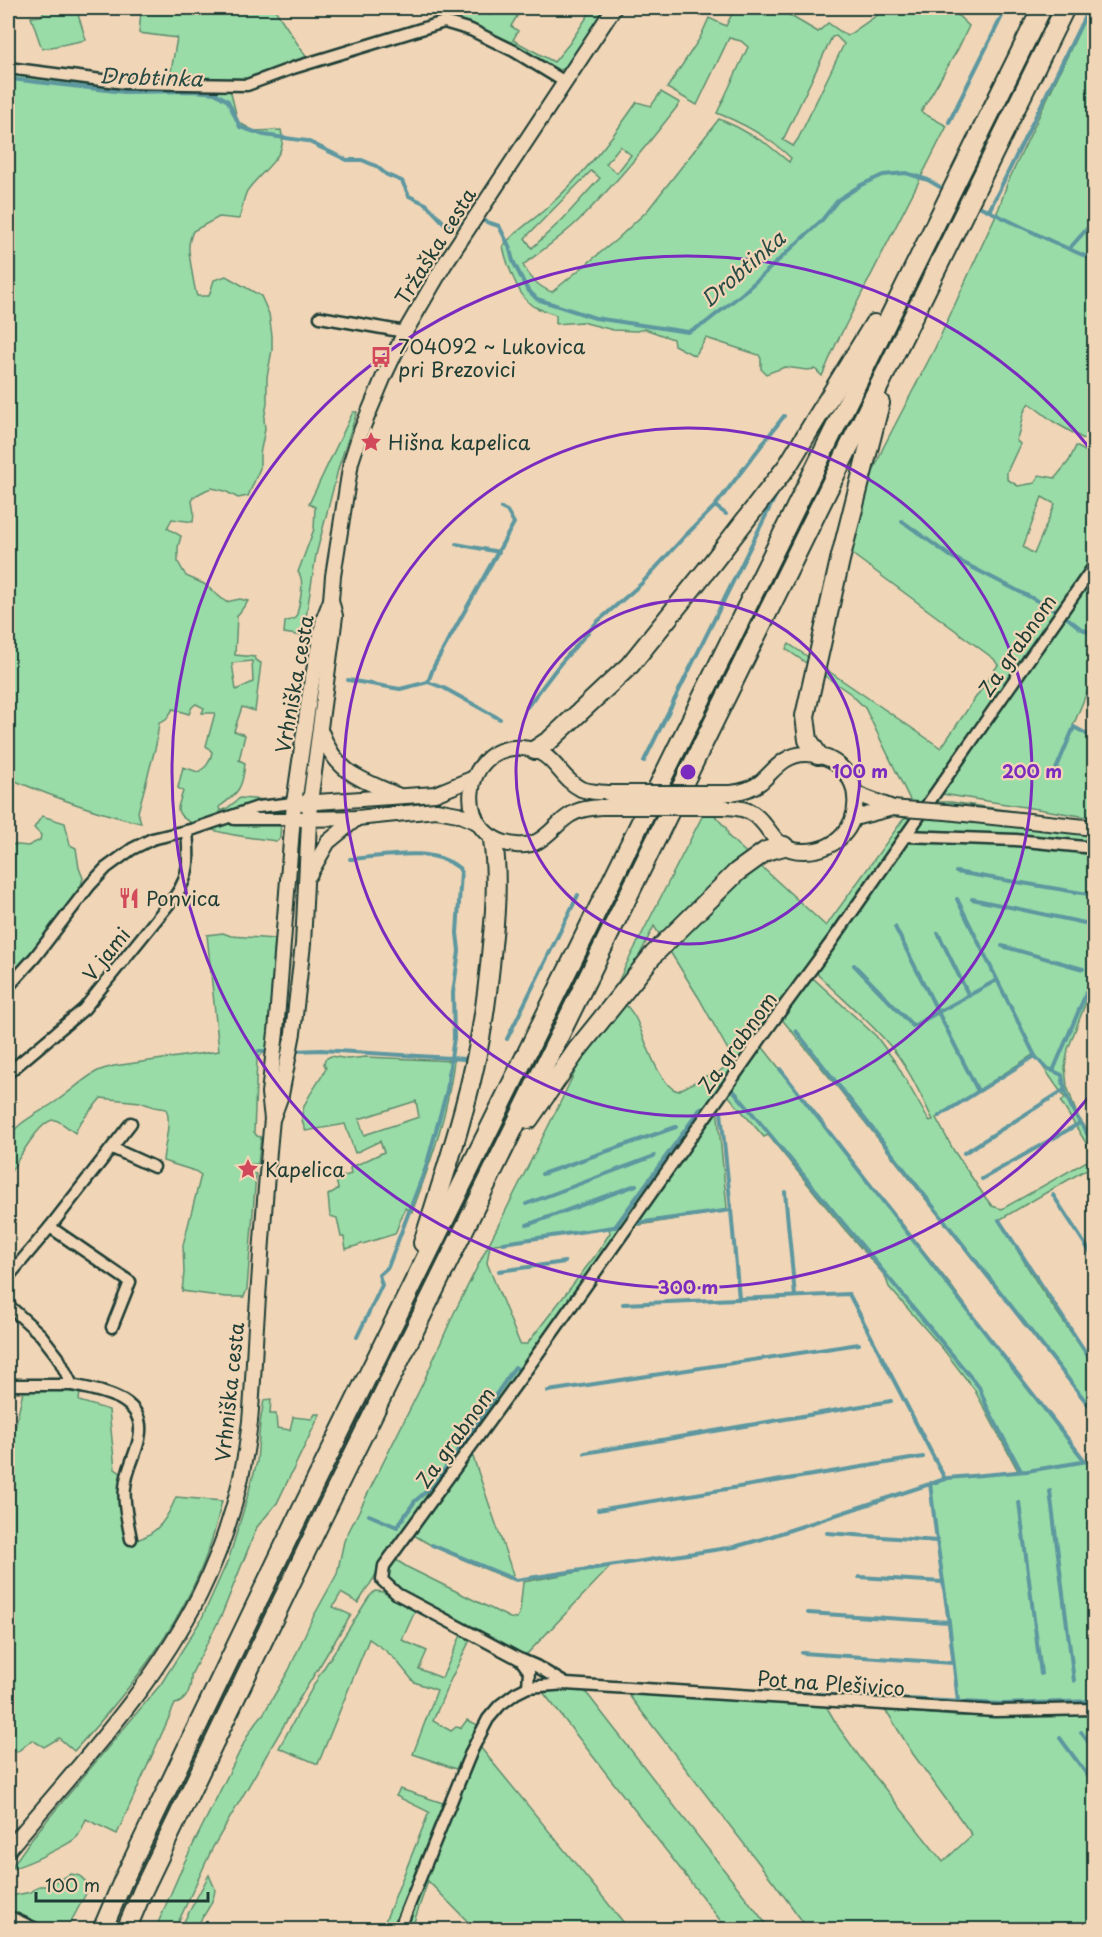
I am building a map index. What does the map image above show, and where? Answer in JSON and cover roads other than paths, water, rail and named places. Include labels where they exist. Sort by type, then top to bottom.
[{"type":"highway","points":[[102,1929],[159,1806],[407,1296],[1042,8]]},
{"type":"highway","points":[[126,1929],[322,1518],[1065,8]]},
{"type":"highway","points":[[535,750],[550,740],[630,665],[788,465],[934,226]]},
{"type":"highway","points":[[818,755],[808,740],[805,716],[865,459],[896,352]]},
{"type":"highway","points":[[407,1296],[456,1137],[478,1050],[489,984],[495,916],[497,862],[493,840]]},
{"type":"highway","points":[[488,1180],[564,1068],[646,963],[737,872],[766,851],[790,849]]},
{"type":"main road","name":"Tržaška cesta","points":[[331,600],[351,462],[361,431],[405,332],[444,265],[614,8]]},
{"type":"main road","name":"Vrhniška cesta","points":[[277,1079],[293,1033],[303,944],[310,802],[335,616],[331,600]]},
{"type":"main road","name":"Vrhniška cesta","points":[[8,1851],[129,1704],[174,1642],[200,1593],[222,1540],[238,1486],[249,1423],[272,1119],[280,1095],[277,1079],[276,1032],[292,819],[310,692],[324,618],[331,600]]},
{"type":"main road","points":[[321,730],[328,750],[345,770],[401,797]]},
{"type":"main road","points":[[520,748],[535,750],[550,759],[568,781],[582,790],[608,793],[741,792],[760,783],[776,766],[788,758],[803,754],[818,755],[833,761],[846,772],[856,794],[857,806],[854,818],[846,832],[835,843],[820,850],[790,849],[776,841],[756,815],[743,809],[725,807],[582,809],[571,814],[548,836],[533,843],[517,845],[493,840],[477,822],[471,807],[470,792],[474,778],[481,766],[492,756],[506,750],[520,748]]},
{"type":"main road","points":[[294,803],[435,794],[474,778]]},
{"type":"main road","points":[[856,794],[898,809]]},
{"type":"main road","points":[[854,818],[898,809],[1095,828]]},
{"type":"main road","points":[[292,819],[357,818],[436,810],[459,814],[477,822]]},
{"type":"main road","points":[[308,876],[328,842],[357,818]]},
{"type":"street","points":[[8,68],[125,83],[247,85],[292,68],[444,22],[479,34],[514,51],[565,82]]},
{"type":"street","points":[[320,317],[405,332]]},
{"type":"street","name":"Za grabnom","points":[[405,1536],[832,941],[1095,566]]},
{"type":"street","points":[[8,987],[35,957],[90,885],[106,868],[132,849],[152,839],[187,831],[258,807],[294,803]]},
{"type":"street","points":[[224,819],[292,819]]},
{"type":"street","name":"V jami","points":[[8,1073],[84,1009],[176,896],[185,881],[189,854],[187,831]]},
{"type":"street","points":[[905,836],[1016,840],[1095,848]]},
{"type":"street","points":[[8,1276],[50,1227],[131,1123]]},
{"type":"street","points":[[112,1148],[154,1167]]},
{"type":"street","points":[[50,1227],[130,1282],[112,1327]]},
{"type":"street","points":[[8,1305],[41,1335],[58,1357],[72,1385]]},
{"type":"street","points":[[8,1385],[72,1385],[117,1397],[128,1403],[138,1417],[139,1438],[124,1488],[131,1539]]},
{"type":"street","name":"Pot na Plešivico","points":[[405,1536],[384,1566],[382,1580],[397,1594],[566,1684]]},
{"type":"street","points":[[521,1660],[529,1671],[528,1688]]},
{"type":"street","name":"Pot na Plešivico","points":[[399,1929],[472,1750],[488,1719],[500,1705],[516,1693],[528,1688],[566,1684],[995,1712],[1095,1709]]},
{"type":"street","points":[[8,1916],[38,1929]]},
{"type":"waterway","points":[[949,122],[1006,8]]},
{"type":"waterway","points":[[989,211],[1089,8]]},
{"type":"waterway","name":"Drobtinka","points":[[8,80],[124,92],[215,93],[228,101],[240,127],[264,135],[307,141],[347,160],[362,160],[376,166],[387,175],[402,181],[409,196],[426,204],[446,225],[460,223]]},
{"type":"waterway","name":"Drobtinka","points":[[484,221],[499,226],[527,289],[537,299],[595,318],[688,332],[704,324],[742,294],[822,220],[838,200],[861,185],[883,175],[906,173],[928,180],[940,187]]},
{"type":"waterway","name":"Drobtinka","points":[[981,207],[1094,260]]},
{"type":"waterway","points":[[1069,249],[1094,221]]},
{"type":"waterway","points":[[715,506],[784,416]]},
{"type":"waterway","points":[[644,761],[777,493]]},
{"type":"waterway","points":[[527,707],[560,664],[597,622],[641,584],[715,506],[726,514]]},
{"type":"waterway","points":[[428,682],[434,666],[514,523],[507,511],[501,508]]},
{"type":"waterway","points":[[902,521],[950,556],[1061,613],[1080,628],[1094,635]]},
{"type":"waterway","points":[[456,544],[499,552]]},
{"type":"waterway","points":[[348,680],[400,689],[428,682],[444,688],[500,719]]},
{"type":"waterway","points":[[1054,774],[1074,727],[1094,738]]},
{"type":"waterway","points":[[293,1051],[321,1050],[451,1058],[454,1038],[453,993],[459,951],[457,933],[461,872],[459,868],[447,861],[421,855],[350,859]]},
{"type":"waterway","points":[[956,872],[1094,895]]},
{"type":"waterway","points":[[507,1039],[578,895]]},
{"type":"waterway","points":[[957,899],[1035,1056],[1045,1067],[1062,1075],[1070,1103],[1094,1144]]},
{"type":"waterway","points":[[972,899],[1094,925]]},
{"type":"waterway","points":[[895,927],[978,1091]]},
{"type":"waterway","points":[[938,933],[969,996]]},
{"type":"waterway","points":[[1002,946],[1083,969]]},
{"type":"waterway","points":[[854,965],[913,1026],[997,980]]},
{"type":"waterway","points":[[1053,1071],[1094,975]]},
{"type":"waterway","points":[[796,1031],[1094,1412]]},
{"type":"waterway","points":[[259,1051],[270,1051]]},
{"type":"waterway","points":[[939,1116],[1035,1056]]},
{"type":"waterway","points":[[357,1337],[382,1285],[379,1275],[388,1267],[426,1167],[447,1090],[451,1058],[464,1059]]},
{"type":"waterway","points":[[780,1069],[1085,1461]]},
{"type":"waterway","points":[[733,1090],[979,1387],[1021,1471]]},
{"type":"waterway","points":[[964,1153],[1064,1090]]},
{"type":"waterway","points":[[615,1227],[701,1108]]},
{"type":"waterway","points":[[721,1112],[731,1210]]},
{"type":"waterway","points":[[982,1179],[1080,1123]]},
{"type":"waterway","points":[[542,1174],[676,1127]]},
{"type":"waterway","points":[[526,1204],[654,1156]]},
{"type":"waterway","points":[[527,1225],[636,1185]]},
{"type":"waterway","points":[[785,1192],[795,1296]]},
{"type":"waterway","points":[[1053,1195],[1094,1258]]},
{"type":"waterway","points":[[637,1223],[731,1210],[739,1299]]},
{"type":"waterway","points":[[999,1220],[1094,1365]]},
{"type":"waterway","points":[[503,1243],[621,1226]]},
{"type":"waterway","points":[[499,1271],[565,1262]]},
{"type":"waterway","points":[[623,1304],[849,1294],[945,1479]]},
{"type":"waterway","points":[[548,1391],[859,1344]]},
{"type":"waterway","points":[[369,1515],[397,1527],[415,1501],[434,1485],[515,1367],[519,1370]]},
{"type":"waterway","points":[[585,1453],[891,1401]]},
{"type":"waterway","points":[[598,1510],[923,1457]]},
{"type":"waterway","points":[[432,1545],[516,1580],[734,1547],[948,1478],[1027,1471],[1094,1460]]},
{"type":"waterway","points":[[930,1483],[958,1702]]},
{"type":"waterway","points":[[1050,1491],[1074,1681]]},
{"type":"waterway","points":[[1019,1502],[1041,1674]]},
{"type":"waterway","points":[[827,1533],[937,1541]]},
{"type":"waterway","points":[[859,1577],[943,1582]]},
{"type":"waterway","points":[[808,1613],[949,1622]]},
{"type":"waterway","points":[[802,1653],[953,1663]]},
{"type":"waterway","points":[[777,1692],[1002,1704],[1094,1701]]},
{"type":"waterway","points":[[1081,1732],[1094,1750]]},
{"type":"waterway","points":[[1060,1738],[1094,1784]]},
{"type":"place","name":"704092 ~ Lukovica pri Brezovici","points":[[381,357]]},
{"type":"place","name":"Hišna kapelica","points":[[371,442]]},
{"type":"place","name":"Ponvica","points":[[129,898]]},
{"type":"place","name":"Kapelica","points":[[248,1169]]}]
